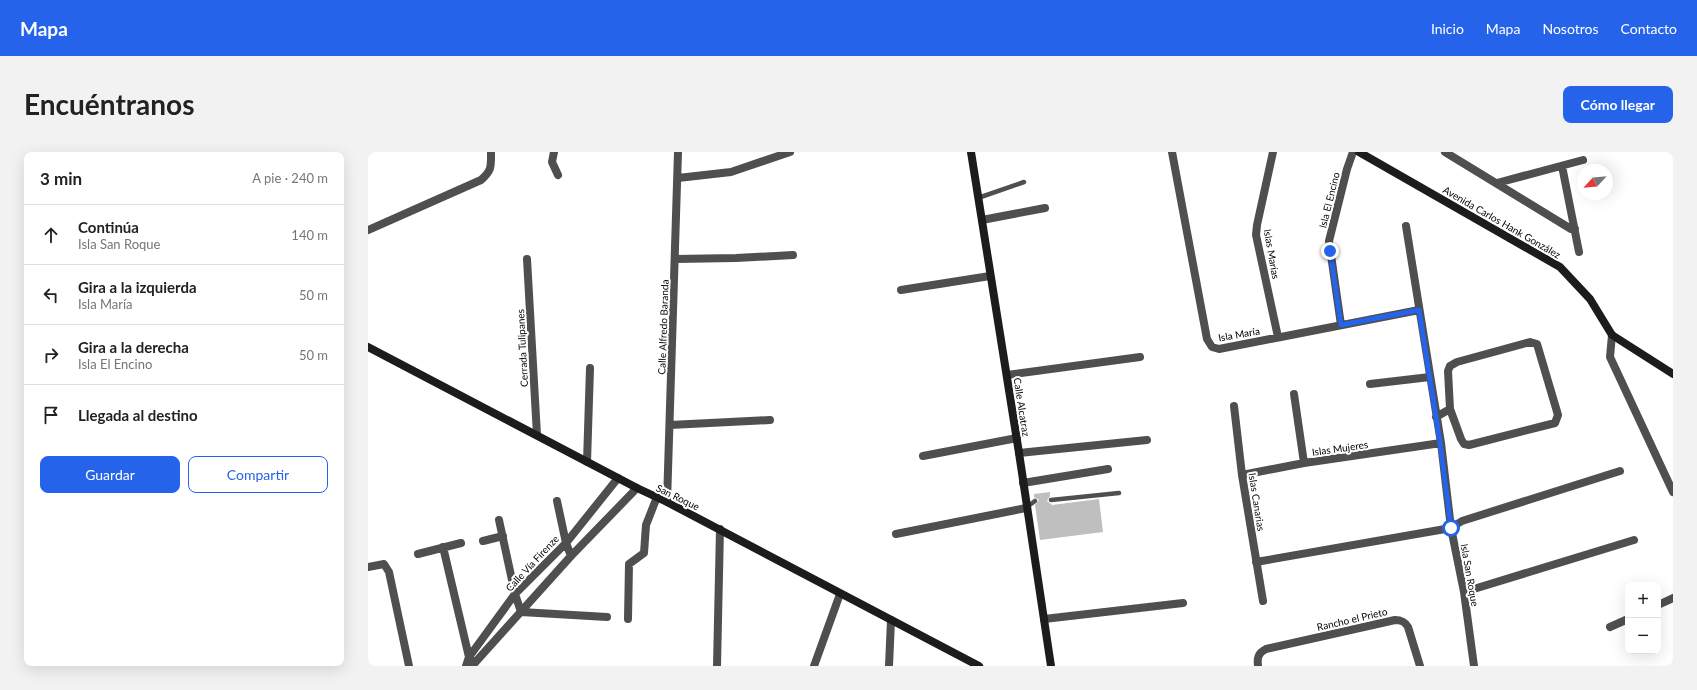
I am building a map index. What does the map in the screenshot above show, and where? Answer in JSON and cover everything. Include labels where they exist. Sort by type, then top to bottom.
[{"type":"main road","name":"Calle Alcatraz","points":[[971,152],[1017,438],[1026,508],[1051,666]]},
{"type":"main road","name":"Avenida Carlos Hank González","points":[[1359,152],[1560,267],[1590,299],[1612,335]]},
{"type":"main road","points":[[1612,335],[1673,374]]},
{"type":"main road","name":"San Roque","points":[[368,347],[537,434],[637,488],[720,529],[840,594],[979,666]]},
{"type":"street","points":[[368,230],[481,180],[489,172],[491,166],[491,152]]},
{"type":"street","points":[[555,152],[552,162],[558,176]]},
{"type":"street","name":"Calle Alfredo Baranda","points":[[667,502],[678,152]]},
{"type":"street","points":[[678,178],[731,172],[790,152]]},
{"type":"street","name":"Isla María","points":[[1172,152],[1207,339],[1212,347],[1219,349],[1419,310]]},
{"type":"street","name":"Islas Marías","points":[[1273,152],[1256,235],[1278,337]]},
{"type":"street","name":"Isla El Encino","points":[[1341,325],[1329,241],[1347,169],[1353,152]]},
{"type":"street","points":[[1445,152],[1571,229],[1575,229]]},
{"type":"street","points":[[1497,183],[1583,160]]},
{"type":"street","points":[[1562,166],[1579,252]]},
{"type":"street","points":[[982,220],[1046,208]]},
{"type":"street","name":"Isla San Roque","points":[[1406,226],[1440,443],[1451,528],[1464,592],[1474,666]]},
{"type":"street","points":[[675,259],[793,255]]},
{"type":"street","name":"Cerrada Tulipanes","points":[[527,259],[537,434]]},
{"type":"street","points":[[901,290],[990,276]]},
{"type":"street","points":[[1612,335],[1610,357],[1673,492]]},
{"type":"street","points":[[1530,342],[1538,344],[1558,416],[1556,423],[1469,445],[1464,444],[1461,439],[1450,409],[1448,371],[1450,366],[1457,362],[1530,342]]},
{"type":"street","points":[[1006,375],[1140,357]]},
{"type":"street","points":[[587,462],[590,368]]},
{"type":"street","points":[[1370,384],[1430,377]]},
{"type":"street","points":[[1294,394],[1304,463]]},
{"type":"street","name":"Islas Canarias","points":[[1234,406],[1242,475],[1263,601]]},
{"type":"street","points":[[1436,417],[1450,409]]},
{"type":"street","points":[[670,425],[770,420]]},
{"type":"street","points":[[923,456],[1017,438]]},
{"type":"street","points":[[1019,453],[1147,440]]},
{"type":"street","name":"Islas Mujeres","points":[[1242,475],[1304,463],[1440,443]]},
{"type":"street","points":[[1023,482],[1108,469]]},
{"type":"street","points":[[1256,562],[1451,528],[1462,521],[1620,471]]},
{"type":"street","name":"Calle Vía Firenze","points":[[466,666],[469,657],[515,594],[566,542],[618,478]]},
{"type":"street","points":[[443,547],[469,657],[474,665],[571,556],[637,488]]},
{"type":"street","points":[[628,619],[629,564],[644,553],[646,525],[657,497]]},
{"type":"street","points":[[557,501],[566,542],[571,556]]},
{"type":"street","points":[[896,534],[1026,508]]},
{"type":"street","points":[[499,520],[515,594],[521,612]]},
{"type":"street","points":[[717,666],[720,529]]},
{"type":"street","points":[[483,541],[503,536]]},
{"type":"street","points":[[1464,592],[1634,540]]},
{"type":"street","points":[[418,554],[462,543]]},
{"type":"street","points":[[368,567],[384,564],[389,572],[409,666]]},
{"type":"street","points":[[814,666],[840,594]]},
{"type":"street","points":[[1661,604],[1673,598]]},
{"type":"street","points":[[1044,619],[1183,603]]},
{"type":"street","points":[[521,612],[607,617]]},
{"type":"street","points":[[889,666],[891,620]]},
{"type":"street","name":"Rancho el Prieto","points":[[1258,666],[1259,654],[1266,649],[1395,620],[1401,620],[1406,623],[1420,666]]},
{"type":"street","points":[[1610,627],[1625,620]]},
{"type":"lane","points":[[978,198],[1024,182]]},
{"type":"lane","points":[[1051,500],[1119,493]]},
{"type":"lane","points":[[1026,508],[1035,501]]},
{"type":"building","points":[[1050,492],[1050,496],[1047,501],[1052,505],[1099,499],[1103,532],[1040,540],[1035,505],[1039,500],[1034,497],[1034,494]]},
{"type":"route","points":[[1330,251],[1341,325],[1419,310],[1440,443],[1451,528]]}]
